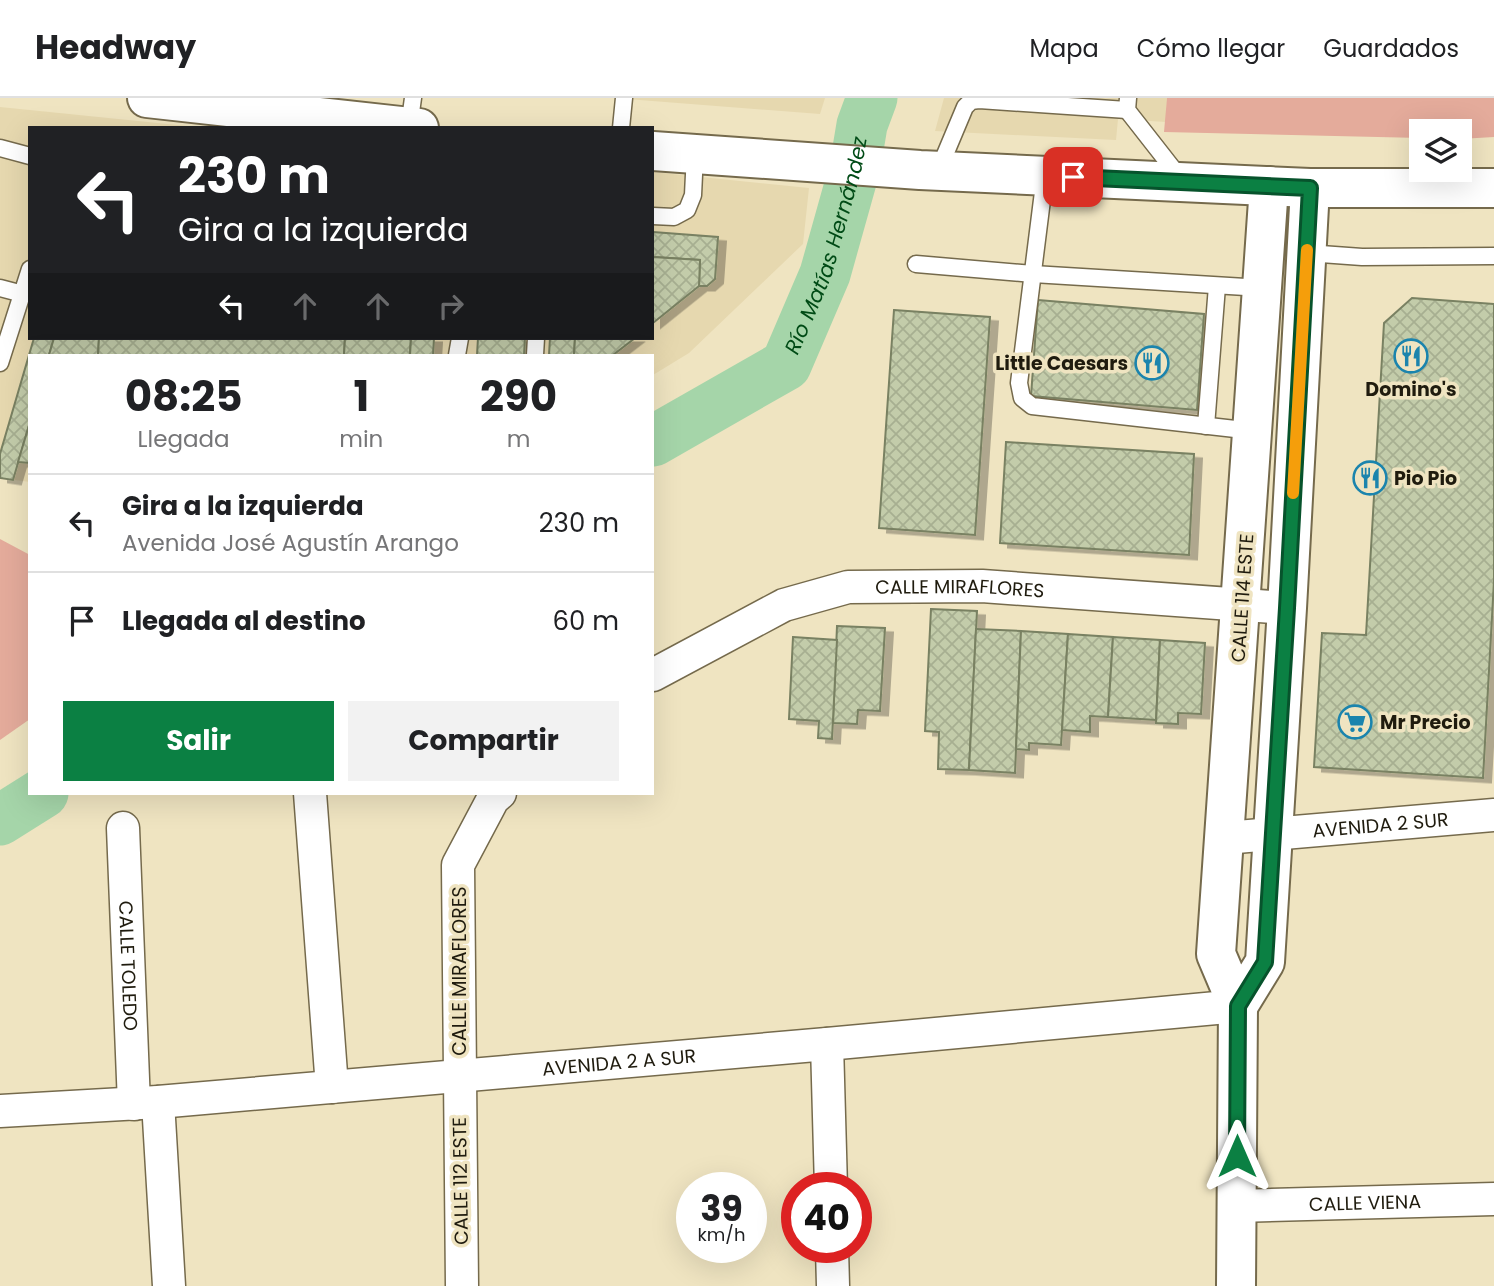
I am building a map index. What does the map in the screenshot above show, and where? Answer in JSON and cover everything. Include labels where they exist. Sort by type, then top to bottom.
[{"type":"street","points":[[147,98],[400,126]]},
{"type":"street","points":[[654,151],[930,170],[1310,188],[1494,188]]},
{"type":"street","name":"CALLE 114 ESTE","points":[[1236,1286],[1238,1006],[1216,954],[1269,186]]},
{"type":"street","points":[[1238,1006],[1265,962],[1310,188]]},
{"type":"street","name":"CALLE MIRAFLORES","points":[[654,674],[784,605],[848,587],[982,586],[1287,608]]},
{"type":"street","points":[[310,795],[332,1087]]},
{"type":"street","name":"CALLE MIRAFLORES","points":[[459,1076],[458,865],[498,795]]},
{"type":"street","name":"AVENIDA 2 SUR","points":[[1225,838],[1494,815]]},
{"type":"street","name":"CALLE TOLEDO","points":[[123,828],[146,1103],[169,1286]]},
{"type":"street","name":"AVENIDA 2 A SUR","points":[[0,1111],[146,1103],[1238,1006]]},
{"type":"street","points":[[827,1044],[831,1172]]},
{"type":"street","name":"CALLE 112 ESTE","points":[[459,1076],[462,1286]]},
{"type":"street","name":"CALLE VIENA","points":[[1237,1206],[1494,1199]]},
{"type":"street","points":[[832,1263],[833,1286]]},
{"type":"lane","points":[[409,126],[413,98]]},
{"type":"lane","points":[[621,126],[624,98]]},
{"type":"lane","points":[[930,170],[971,101],[1127,104],[1183,182]]},
{"type":"lane","points":[[0,148],[28,155]]},
{"type":"lane","points":[[654,216],[674,217],[687,210],[693,195],[695,154]]},
{"type":"lane","points":[[1045,176],[1019,383],[1022,398],[1032,406],[1253,431]]},
{"type":"lane","points":[[1307,253],[1362,257],[1494,256]]},
{"type":"lane","points":[[916,264],[1262,288]]},
{"type":"lane","points":[[0,363],[28,276]]},
{"type":"lane","points":[[1206,426],[1217,286]]},
{"type":"lane","points":[[0,288],[23,294]]},
{"type":"shaded area","points":[[614,98],[825,98],[820,114]]},
{"type":"shaded area","points":[[944,98],[1167,98],[1166,122],[1118,119],[1116,140],[935,131]]},
{"type":"shaded area","points":[[1167,98],[1494,98],[1494,137],[1472,138],[1472,119],[1409,119],[1409,138],[1164,132]]},
{"type":"shaded area","points":[[0,107],[187,126],[28,126],[28,340],[654,340],[654,172],[809,188],[803,244],[689,353],[654,374],[654,354],[28,354],[28,482],[0,478]]},
{"type":"shaded area","points":[[0,539],[28,554],[28,720],[0,740]]},
{"type":"building","points":[[654,232],[718,237],[715,279],[707,286],[699,286],[700,260],[654,257]]},
{"type":"building","points":[[654,257],[700,260],[699,286],[654,322]]},
{"type":"building","points":[[1412,298],[1494,304],[1494,581],[1483,778],[1314,767],[1322,633],[1366,635],[1384,323]]},
{"type":"building","points":[[1038,300],[1204,314],[1197,410],[1031,396]]},
{"type":"building","points":[[894,310],[990,317],[975,535],[879,528]]},
{"type":"building","points":[[33,340],[53,340],[49,354],[29,354]]},
{"type":"building","points":[[53,340],[99,340],[98,354],[49,354]]},
{"type":"building","points":[[99,340],[345,340],[344,354],[98,354]]},
{"type":"building","points":[[345,340],[411,340],[410,354],[344,354]]},
{"type":"building","points":[[411,340],[434,340],[433,354],[410,354]]},
{"type":"building","points":[[478,340],[525,340],[524,354],[477,354]]},
{"type":"building","points":[[550,340],[575,340],[574,354],[549,354]]},
{"type":"building","points":[[575,340],[632,340],[614,354],[574,354]]},
{"type":"building","points":[[28,358],[28,429],[13,480],[0,478],[0,454]]},
{"type":"building","points":[[28,429],[28,463],[18,462]]},
{"type":"building","points":[[1006,442],[1194,454],[1189,555],[1000,543]]},
{"type":"building","points":[[931,609],[977,611],[969,770],[938,769],[939,732],[925,731]]},
{"type":"building","points":[[837,626],[885,628],[880,711],[858,710],[857,724],[833,723]]},
{"type":"building","points":[[976,629],[1021,631],[1015,773],[969,770]]},
{"type":"building","points":[[1021,631],[1068,634],[1061,745],[1029,743],[1029,750],[1016,749]]},
{"type":"building","points":[[1068,634],[1113,637],[1108,717],[1090,716],[1090,732],[1062,730]]},
{"type":"building","points":[[793,637],[837,640],[832,739],[818,738],[819,721],[789,719]]},
{"type":"building","points":[[1113,637],[1160,640],[1156,720],[1108,717]]},
{"type":"building","points":[[1160,640],[1205,643],[1201,714],[1178,713],[1178,724],[1156,723]]},
{"type":"waterway","name":"Río Matías Hernández","points":[[654,440],[786,365],[825,274],[855,167],[862,125],[872,98]]},
{"type":"waterway","name":"Río Matías Hernández","points":[[0,820],[40,795]]},
{"type":"slow traffic","points":[[1293,493],[1307,250]]},
{"type":"place","name":"Domino's","points":[[1411,356]]},
{"type":"place","name":"Little Caesars","points":[[1152,363]]},
{"type":"place","name":"Pio Pio","points":[[1370,478]]},
{"type":"place","name":"Mr Precio","points":[[1355,722]]},
{"type":"route","points":[[1073,177],[1310,188],[1265,962],[1238,1006],[1237,1156]]}]
